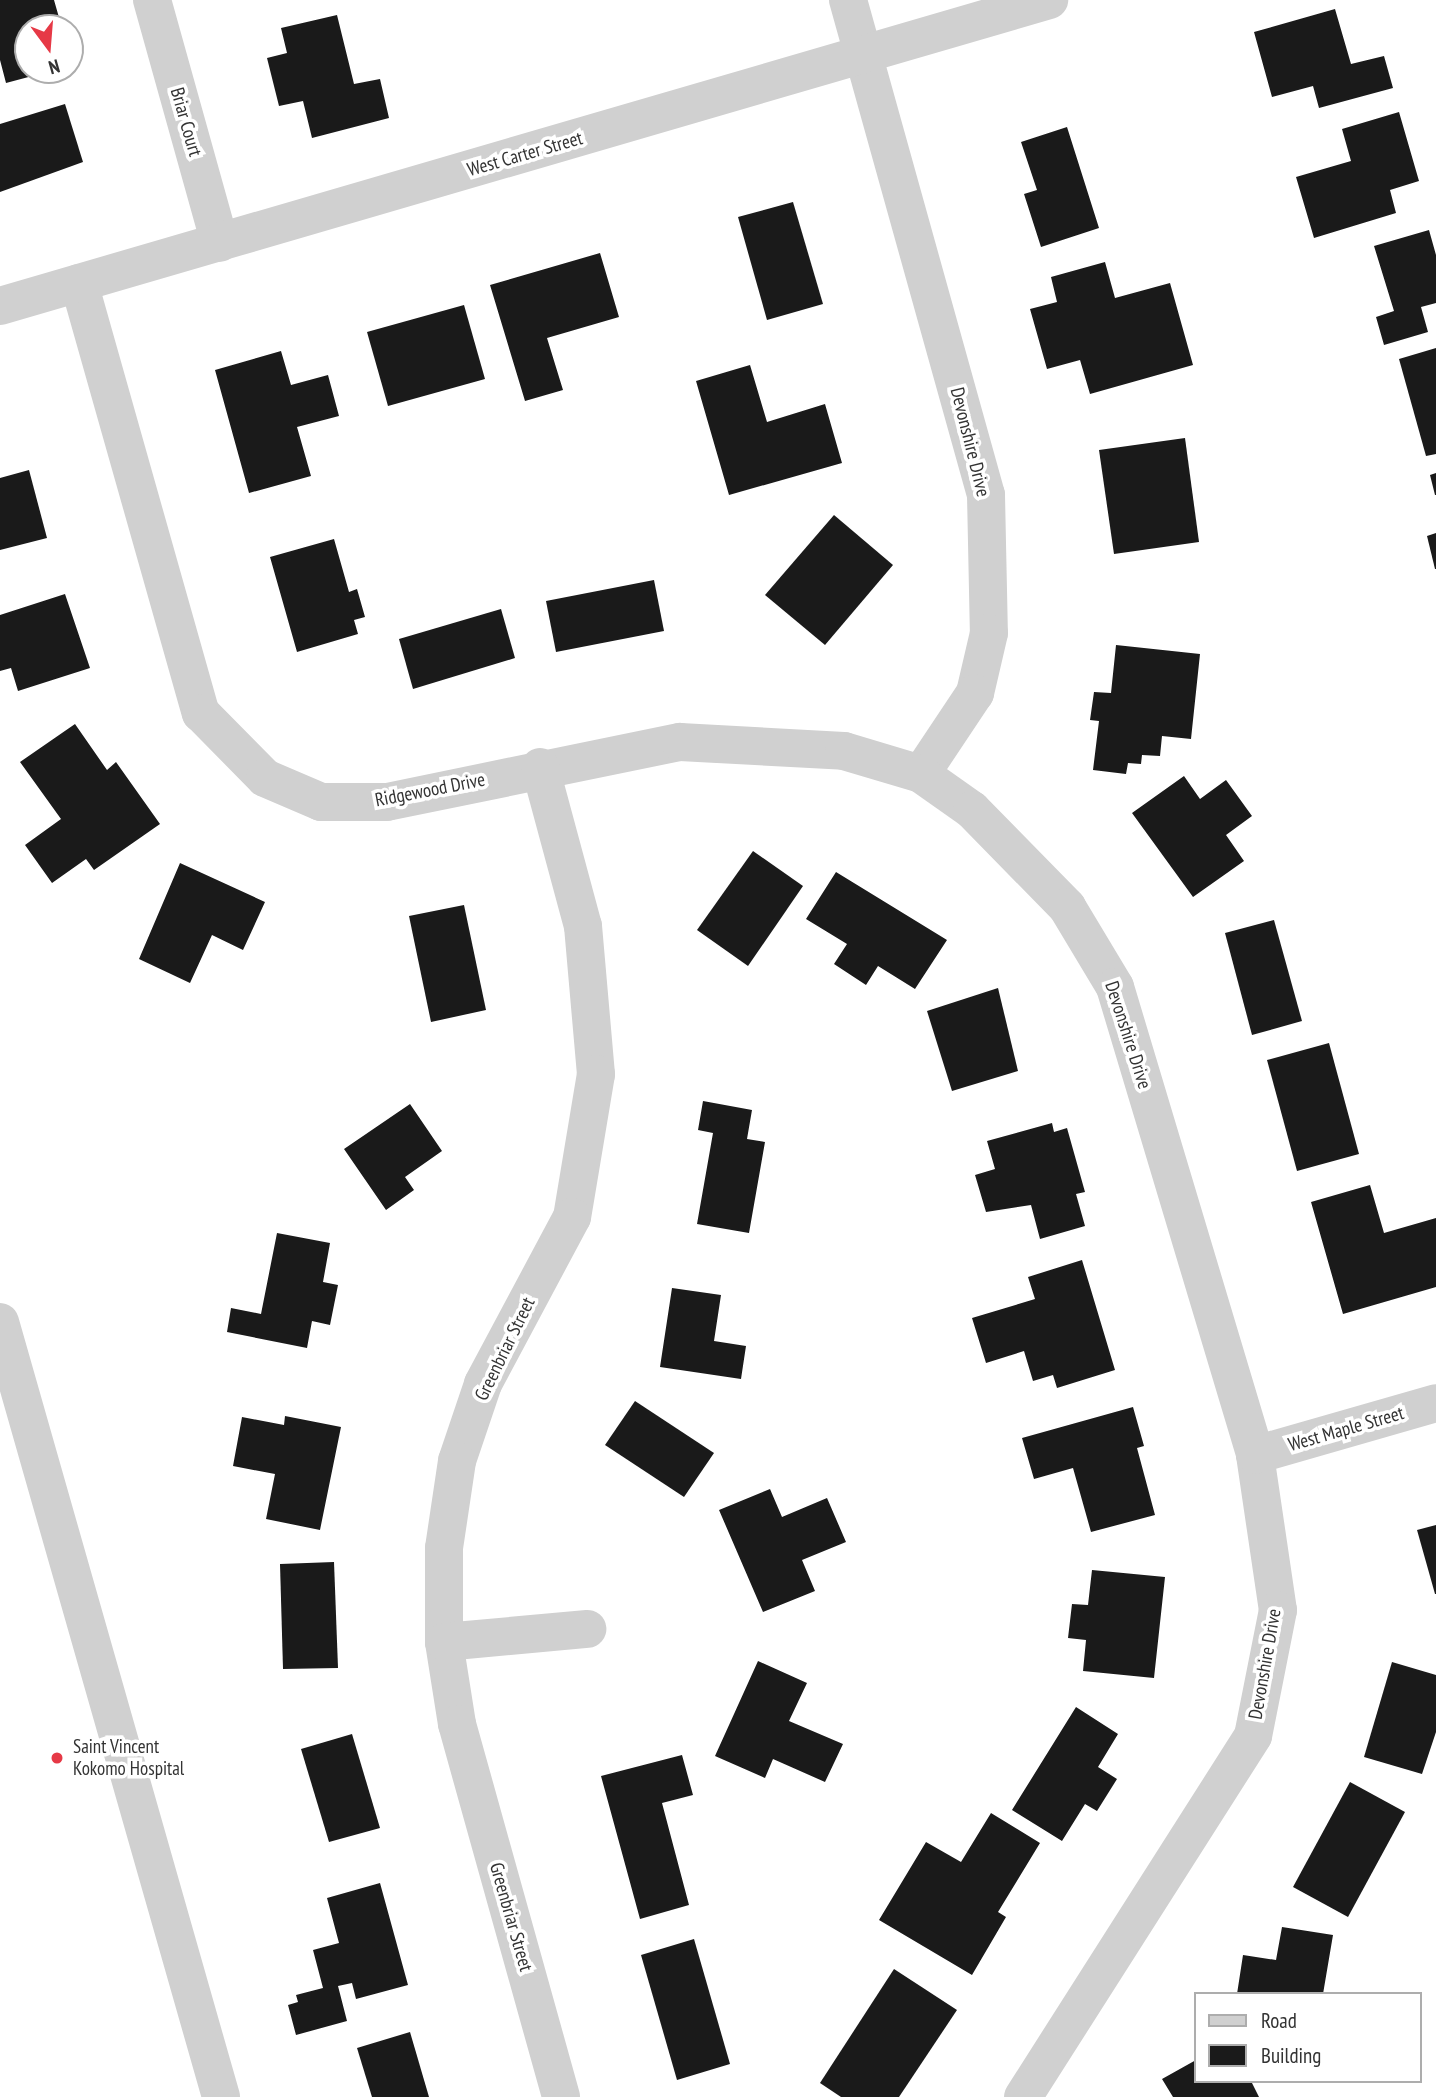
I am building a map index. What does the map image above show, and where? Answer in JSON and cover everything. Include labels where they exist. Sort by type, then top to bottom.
[{"type":"street","name":"Briar Court","points":[[152,0],[220,243]]},
{"type":"street","name":"Devonshire Drive","points":[[848,0],[986,495],[989,633],[975,693],[921,774],[972,810],[1067,907],[1115,987],[1255,1455],[1278,1610],[1253,1736],[1023,2097]]},
{"type":"street","name":"West Carter Street","points":[[0,306],[1049,0]]},
{"type":"street","name":"Ridgewood Drive","points":[[79,283],[187,676],[201,713],[237,753],[265,778],[321,802],[387,802],[540,767],[680,741],[745,742],[844,751],[921,774]]},
{"type":"street","name":"Greenbriar Street","points":[[540,767],[583,926],[596,1074],[572,1217],[483,1384],[457,1461],[444,1548],[444,1642],[457,1724],[561,2097]]},
{"type":"street","points":[[0,1322],[221,2097]]},
{"type":"street","name":"West Maple Street","points":[[1255,1455],[1436,1403]]},
{"type":"street","points":[[444,1642],[587,1629]]},
{"type":"building","points":[[0,0],[54,0],[58,14],[14,14],[14,81],[6,83],[0,60]]},
{"type":"building","points":[[1335,9],[1351,64],[1384,56],[1393,88],[1319,108],[1313,86],[1272,97],[1254,32]]},
{"type":"building","points":[[337,15],[354,84],[380,79],[389,118],[312,138],[303,101],[279,106],[267,58],[287,53],[281,28]]},
{"type":"building","points":[[65,104],[83,162],[0,192],[0,124]]},
{"type":"building","points":[[1399,112],[1419,181],[1390,190],[1396,213],[1314,238],[1296,177],[1351,161],[1342,129]]},
{"type":"building","points":[[1067,127],[1099,228],[1041,247],[1024,194],[1037,190],[1021,142]]},
{"type":"building","points":[[793,202],[823,304],[767,320],[738,217]]},
{"type":"building","points":[[1429,230],[1436,255],[1436,303],[1421,307],[1428,332],[1384,345],[1376,317],[1394,311],[1374,246]]},
{"type":"building","points":[[600,253],[619,317],[547,338],[563,390],[525,401],[490,285]]},
{"type":"building","points":[[1105,262],[1115,298],[1170,283],[1193,365],[1090,394],[1080,360],[1047,369],[1030,309],[1057,302],[1051,277]]},
{"type":"building","points":[[464,305],[485,379],[388,406],[367,332]]},
{"type":"building","points":[[1436,348],[1436,454],[1426,456],[1399,359]]},
{"type":"building","points":[[281,351],[291,385],[328,375],[339,416],[297,427],[311,476],[249,493],[215,370]]},
{"type":"building","points":[[750,365],[767,422],[825,404],[842,463],[729,495],[696,381]]},
{"type":"building","points":[[1185,438],[1199,542],[1114,554],[1099,450]]},
{"type":"building","points":[[29,470],[47,538],[0,550],[0,478]]},
{"type":"building","points":[[1436,473],[1436,495],[1435,495],[1430,475]]},
{"type":"building","points":[[834,515],[893,565],[825,645],[765,595]]},
{"type":"building","points":[[1436,533],[1436,569],[1435,569],[1427,536]]},
{"type":"building","points":[[334,539],[349,592],[357,589],[365,617],[354,620],[358,634],[297,652],[270,557]]},
{"type":"building","points":[[654,580],[664,631],[556,652],[546,601]]},
{"type":"building","points":[[65,594],[90,668],[18,691],[11,668],[0,671],[0,615]]},
{"type":"building","points":[[501,609],[515,658],[413,689],[399,639]]},
{"type":"building","points":[[1116,645],[1200,654],[1191,739],[1162,736],[1160,756],[1142,755],[1141,764],[1128,763],[1126,774],[1093,770],[1099,721],[1090,720],[1094,692],[1111,693]]},
{"type":"building","points":[[75,724],[107,770],[116,762],[160,824],[94,870],[86,859],[52,883],[25,845],[61,819],[20,762]]},
{"type":"building","points":[[1184,776],[1200,799],[1226,780],[1252,816],[1226,835],[1244,861],[1193,897],[1132,813]]},
{"type":"building","points":[[753,851],[803,886],[748,966],[697,930]]},
{"type":"building","points":[[180,863],[265,902],[243,950],[212,935],[190,983],[139,959]]},
{"type":"building","points":[[836,872],[947,940],[915,989],[878,966],[866,985],[834,964],[847,944],[806,919]]},
{"type":"building","points":[[464,905],[486,1010],[431,1022],[409,916]]},
{"type":"building","points":[[1274,920],[1302,1021],[1252,1035],[1225,933]]},
{"type":"building","points":[[998,988],[1018,1071],[952,1091],[927,1011]]},
{"type":"building","points":[[1329,1043],[1359,1154],[1297,1171],[1267,1060]]},
{"type":"building","points":[[703,1101],[752,1110],[747,1139],[765,1142],[749,1233],[697,1224],[713,1133],[698,1130]]},
{"type":"building","points":[[410,1104],[442,1151],[405,1177],[414,1190],[386,1210],[344,1149]]},
{"type":"building","points":[[1052,1123],[1054,1132],[1067,1128],[1085,1192],[1076,1194],[1085,1226],[1040,1239],[1031,1205],[986,1212],[975,1175],[995,1169],[987,1141]]},
{"type":"building","points":[[1370,1185],[1384,1233],[1436,1218],[1436,1287],[1343,1314],[1311,1202]]},
{"type":"building","points":[[277,1233],[330,1243],[323,1282],[338,1285],[330,1325],[312,1321],[307,1348],[227,1332],[231,1308],[261,1314]]},
{"type":"building","points":[[1082,1260],[1115,1370],[1057,1388],[1053,1375],[1033,1381],[1024,1351],[986,1363],[972,1318],[1035,1299],[1028,1277]]},
{"type":"building","points":[[672,1288],[721,1295],[714,1341],[746,1346],[741,1379],[660,1367]]},
{"type":"building","points":[[635,1401],[714,1453],[684,1497],[605,1445]]},
{"type":"building","points":[[1133,1407],[1144,1446],[1137,1448],[1155,1515],[1091,1532],[1073,1468],[1034,1479],[1022,1438]]},
{"type":"building","points":[[285,1416],[341,1427],[320,1530],[266,1519],[275,1474],[233,1466],[242,1417],[284,1425]]},
{"type":"building","points":[[770,1489],[782,1517],[827,1498],[846,1542],[802,1560],[815,1591],[763,1612],[719,1510]]},
{"type":"building","points":[[1436,1525],[1436,1594],[1435,1594],[1417,1530]]},
{"type":"building","points":[[334,1562],[338,1668],[283,1669],[280,1564]]},
{"type":"building","points":[[1092,1570],[1165,1577],[1154,1678],[1083,1671],[1086,1640],[1068,1638],[1072,1604],[1088,1605]]},
{"type":"building","points":[[758,1661],[807,1683],[789,1721],[843,1744],[825,1782],[773,1759],[765,1778],[715,1756]]},
{"type":"building","points":[[1392,1662],[1436,1675],[1436,1732],[1422,1774],[1364,1757]]},
{"type":"building","points":[[1076,1707],[1118,1734],[1098,1767],[1117,1779],[1097,1811],[1085,1804],[1062,1841],[1012,1810]]},
{"type":"building","points":[[352,1734],[380,1828],[329,1842],[301,1749]]},
{"type":"building","points":[[682,1755],[693,1795],[662,1803],[689,1905],[640,1919],[601,1776]]},
{"type":"building","points":[[1350,1782],[1405,1812],[1348,1917],[1293,1887]]},
{"type":"building","points":[[991,1813],[1040,1843],[998,1912],[1006,1917],[972,1975],[879,1920],[926,1842],[961,1862]]},
{"type":"building","points":[[380,1883],[408,1985],[356,1999],[352,1983],[338,1986],[347,2021],[296,2035],[288,2005],[298,2002],[296,1995],[323,1988],[313,1950],[339,1943],[327,1898]]},
{"type":"building","points":[[1282,1927],[1333,1935],[1323,1992],[1237,1992],[1243,1955],[1276,1960]]},
{"type":"building","points":[[694,1939],[730,2064],[677,2080],[641,1955]]},
{"type":"building","points":[[894,1969],[957,2010],[899,2097],[841,2097],[820,2083]]},
{"type":"building","points":[[410,2032],[429,2097],[372,2097],[357,2048]]},
{"type":"building","points":[[1194,2061],[1194,2083],[1252,2083],[1259,2097],[1173,2097],[1162,2079]]},
{"type":"place","name":"Saint Vincent Kokomo Hospital","points":[[57,1758]]}]
